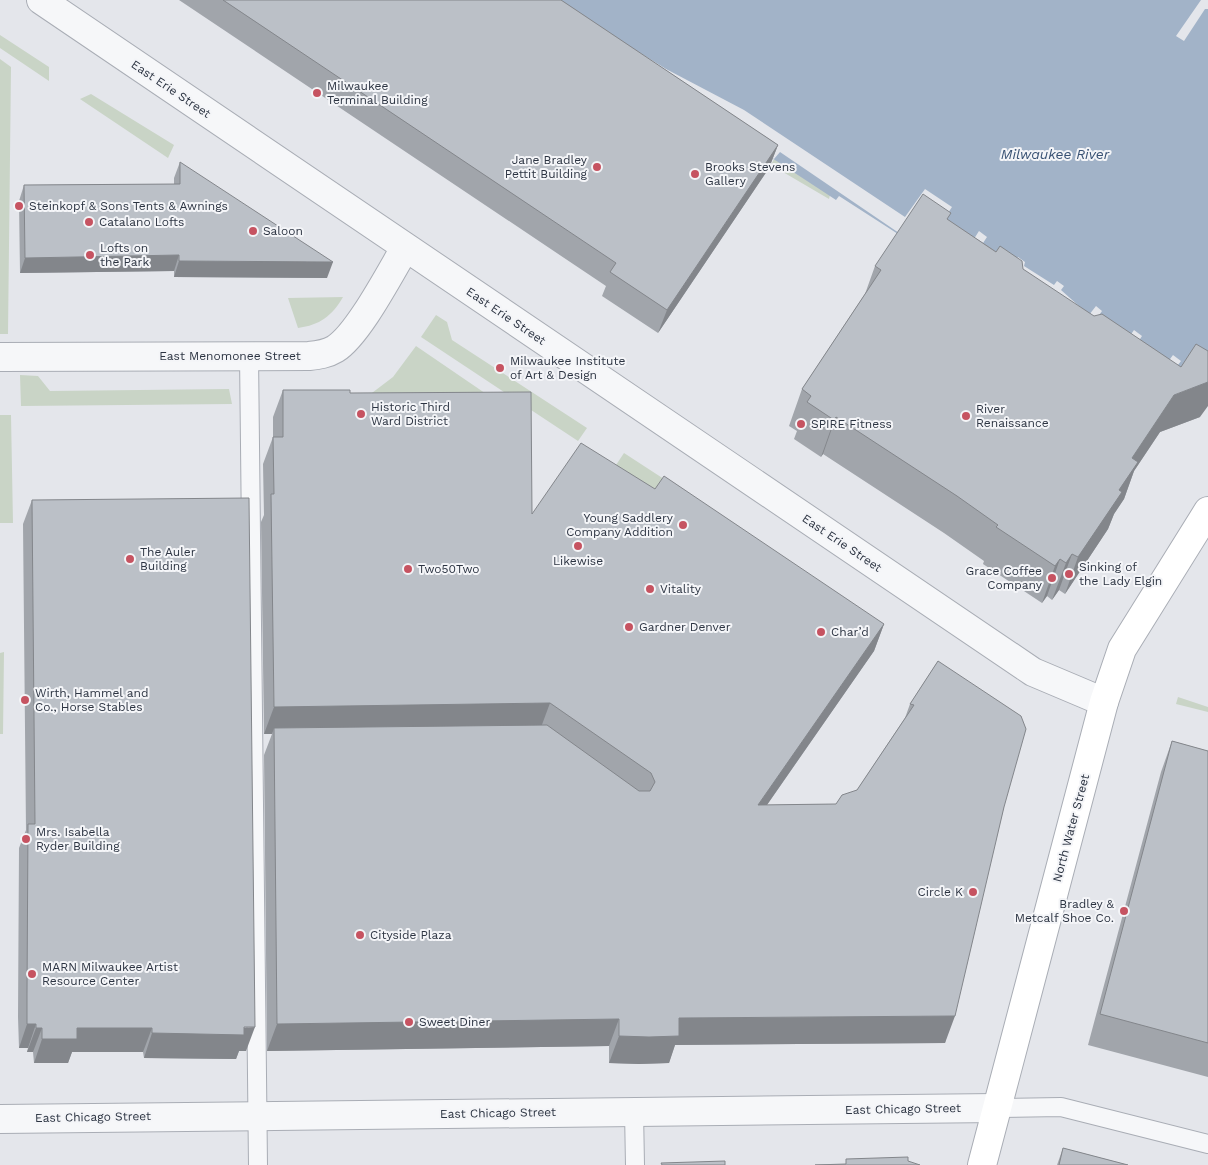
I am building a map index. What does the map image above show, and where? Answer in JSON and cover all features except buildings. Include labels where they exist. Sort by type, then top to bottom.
[{"type":"main road","name":"North Water Street","points":[[982,1165],[1104,702],[1122,649],[1208,511]]},
{"type":"street","name":"East Erie Street","points":[[41,0],[1033,672],[1104,702]]},
{"type":"street","name":"East Menomonee Street","points":[[0,357],[309,356],[335,349],[351,335],[405,248]]},
{"type":"street","name":"East Chicago Street","points":[[0,1119],[996,1108]]},
{"type":"lane","points":[[248,355],[258,1165]]},
{"type":"lane","points":[[253,745],[272,744]]},
{"type":"lane","points":[[996,1108],[1061,1107],[1208,1144]]},
{"type":"lane","points":[[634,1111],[636,1165]]},
{"type":"green space","points":[[0,35],[49,67],[49,81],[0,48]]},
{"type":"green space","points":[[0,59],[11,67],[8,334],[0,334]]},
{"type":"green space","points":[[91,94],[174,145],[168,158],[80,99]]},
{"type":"green space","points":[[774,159],[830,195],[829,199],[771,165]]},
{"type":"green space","points":[[343,297],[325,318],[313,325],[298,328],[288,298]]},
{"type":"green space","points":[[436,315],[447,322],[452,340],[587,428],[578,441],[421,337]]},
{"type":"green space","points":[[416,346],[498,402],[364,399],[393,377]]},
{"type":"green space","points":[[20,375],[38,376],[50,391],[229,389],[232,404],[21,406]]},
{"type":"green space","points":[[0,415],[11,415],[13,523],[0,523]]},
{"type":"green space","points":[[624,453],[667,481],[659,494],[616,465]]},
{"type":"green space","points":[[4,652],[3,734],[0,734],[0,653]]},
{"type":"green space","points":[[1178,697],[1208,707],[1208,712],[1176,704]]},
{"type":"water","name":"Milwaukee River","points":[[531,0],[1208,0],[1208,397],[898,234],[839,196],[836,200]]},
{"type":"pier","points":[[531,0],[555,0],[666,69],[744,110],[905,217],[925,189],[952,207],[938,228],[972,242],[979,231],[987,237],[981,246],[1015,261],[1018,257],[1025,262],[1024,266],[1054,285],[1057,281],[1064,286],[1061,290],[1089,315],[1096,306],[1102,311],[1095,321],[1123,346],[1134,330],[1142,336],[1131,353],[1159,374],[1173,355],[1181,361],[1168,378],[1170,380],[1156,402],[921,248],[780,152],[774,159]]},
{"type":"pier","points":[[1201,0],[1208,0],[1208,9],[1205,9],[1184,41],[1176,36]]},
{"type":"place","name":"Milwaukee Terminal Building","points":[[317,93]]},
{"type":"place","name":"Jane Bradley Pettit Building","points":[[597,167]]},
{"type":"place","name":"Brooks Stevens Gallery","points":[[695,174]]},
{"type":"place","name":"Steinkopf & Sons Tents & Awnings","points":[[19,206]]},
{"type":"place","name":"Catalano Lofts","points":[[89,222]]},
{"type":"place","name":"Saloon","points":[[253,231]]},
{"type":"place","name":"Lofts on the Park","points":[[90,255]]},
{"type":"place","name":"Milwaukee Institute of Art & Design","points":[[500,368]]},
{"type":"place","name":"Historic Third Ward District","points":[[361,414]]},
{"type":"place","name":"River Renaissance","points":[[966,416]]},
{"type":"place","name":"SPIRE Fitness","points":[[801,424]]},
{"type":"place","name":"Young Saddlery Company Addition","points":[[683,525]]},
{"type":"place","name":"Likewise","points":[[578,546]]},
{"type":"place","name":"The Auler Building","points":[[130,559]]},
{"type":"place","name":"Two50Two","points":[[408,569]]},
{"type":"place","name":"Sinking of the Lady Elgin","points":[[1069,574]]},
{"type":"place","name":"Grace Coffee Company","points":[[1052,578]]},
{"type":"place","name":"Vitality","points":[[650,589]]},
{"type":"place","name":"Gardner Denver","points":[[629,627]]},
{"type":"place","name":"Char’d","points":[[821,632]]},
{"type":"place","name":"Wirth, Hammel and Co., Horse Stables","points":[[25,700]]},
{"type":"place","name":"Mrs. Isabella Ryder Building","points":[[26,839]]},
{"type":"place","name":"Circle K","points":[[973,892]]},
{"type":"place","name":"Bradley & Metcalf Shoe Co.","points":[[1124,911]]},
{"type":"place","name":"Cityside Plaza","points":[[360,935]]},
{"type":"place","name":"MARN Milwaukee Artist Resource Center","points":[[32,974]]},
{"type":"place","name":"Sweet Diner","points":[[409,1022]]}]
